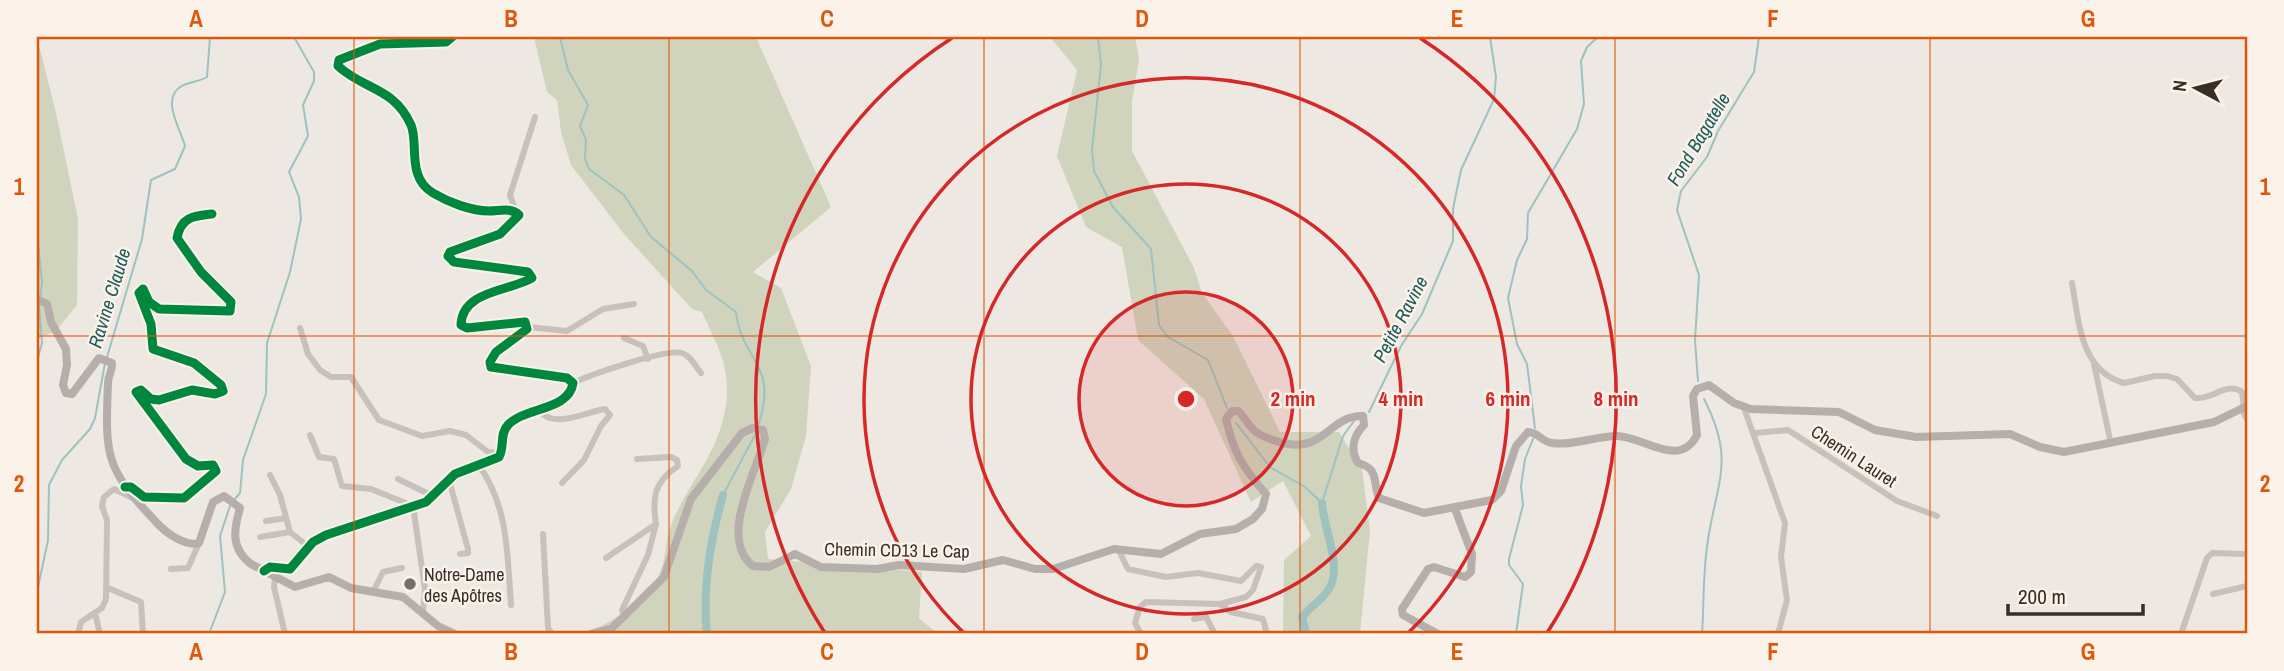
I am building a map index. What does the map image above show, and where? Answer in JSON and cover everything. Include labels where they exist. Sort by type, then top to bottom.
[{"type":"main road","points":[[39,300],[66,349],[67,365],[63,385],[66,393],[72,394],[79,389],[97,360],[106,359],[113,365],[108,383],[106,441],[116,475],[162,529],[188,544],[199,543],[213,502],[221,495],[227,497],[239,506],[233,527],[236,544],[245,559],[264,572],[300,587],[329,577],[351,588],[403,597],[438,626],[455,634]]},
{"type":"main road","name":"Chemin CD13 Le Cap","points":[[625,617],[664,577],[691,499],[740,436],[756,428],[765,432],[765,439],[737,530],[742,553],[753,566],[769,567],[795,554],[821,567],[877,569],[899,565],[964,569],[1003,560],[1044,570],[1118,549],[1161,554],[1200,534],[1236,529],[1262,509],[1266,494],[1246,474],[1235,450],[1226,419],[1232,411],[1238,411],[1252,428],[1268,438],[1303,446],[1315,443],[1340,422],[1363,416],[1364,425],[1355,436],[1353,450],[1358,463],[1369,466],[1374,471],[1379,498],[1424,513],[1492,500],[1497,495],[1516,446],[1528,432],[1534,432],[1551,443],[1622,436],[1657,449],[1674,450],[1690,445],[1697,435],[1693,396],[1700,387],[1713,386],[1744,408]]},
{"type":"main road","points":[[1744,408],[1839,412],[1875,430],[1916,437],[2010,434],[2040,447],[2064,452],[2214,422],[2244,407]]},
{"type":"main road","points":[[1438,634],[1404,615],[1402,609],[1428,569],[1441,569],[1465,577],[1471,572],[1472,554],[1455,509]]},
{"type":"main road","points":[[591,634],[611,629],[625,617]]},
{"type":"street","points":[[452,37],[446,42],[380,44],[339,60],[338,66],[389,94],[404,112],[413,129],[411,149],[416,168],[428,190],[470,208],[516,212]]},
{"type":"street","points":[[535,117],[510,195],[519,215],[516,221],[500,234],[455,250],[448,256],[454,262],[531,274],[530,281],[484,294],[461,319],[462,326],[523,322],[528,327],[567,331],[603,309],[634,304]]},
{"type":"street","points":[[125,487],[131,487],[144,497],[184,498],[216,471],[213,464],[198,466],[186,460],[136,392],[141,390],[159,400],[192,390],[215,394],[223,391],[221,385],[194,363],[153,349],[150,324],[139,293],[143,289],[149,302],[159,309],[230,311],[232,304],[201,272],[177,238],[183,221],[190,217],[212,215]]},
{"type":"street","points":[[2071,283],[2086,351],[2094,363],[2115,380],[2124,383],[2155,376],[2176,379],[2195,398],[2202,399],[2237,388],[2242,392],[2247,419]]},
{"type":"street","points":[[528,327],[496,352],[490,362],[491,367],[567,378],[573,383]]},
{"type":"street","points":[[300,328],[315,365],[331,377],[351,377],[379,420],[422,436],[450,431],[466,435],[488,452],[502,453]]},
{"type":"street","points":[[624,338],[643,346],[648,359]]},
{"type":"street","points":[[264,572],[271,567],[290,569],[309,547],[326,535],[413,506],[433,496],[460,471],[498,458],[502,453],[503,435],[509,424],[563,399],[570,392],[573,383],[592,374],[679,352],[690,358],[701,373]]},
{"type":"street","points":[[2094,363],[2093,373],[2111,444]]},
{"type":"street","points":[[1744,408],[1785,523],[1781,557],[1787,600],[1778,634]]},
{"type":"street","points":[[538,410],[543,416],[554,419],[606,409],[610,415],[601,426],[584,460],[562,483]]},
{"type":"street","name":"Chemin Lauret","points":[[1755,433],[1788,430],[1897,501],[1937,516]]},
{"type":"street","points":[[310,435],[319,457],[334,459],[342,486],[371,489],[413,506]]},
{"type":"street","points":[[625,617],[622,610],[648,555],[656,524],[652,501],[655,489],[666,474],[678,466],[677,460],[671,457],[637,459]]},
{"type":"street","points":[[478,464],[488,479],[504,517],[511,604]]},
{"type":"street","points":[[270,475],[280,495],[290,532],[309,547]]},
{"type":"street","points":[[398,479],[433,496]]},
{"type":"street","points":[[449,480],[468,549],[468,553],[460,554]]},
{"type":"street","points":[[78,634],[81,622],[102,608],[108,588],[104,497],[114,489],[135,499]]},
{"type":"street","points":[[413,506],[424,577],[423,612]]},
{"type":"street","points":[[266,521],[286,518]]},
{"type":"street","points":[[606,558],[656,524]]},
{"type":"street","points":[[260,537],[269,538],[290,532]]},
{"type":"street","points":[[543,534],[548,628],[552,634]]},
{"type":"street","points":[[171,569],[188,568],[199,543]]},
{"type":"street","points":[[1118,549],[1128,569],[1166,577],[1198,573],[1241,581],[1256,566],[1261,567],[1253,590],[1246,597],[1220,604],[1146,602],[1140,607],[1135,623],[1141,634]]},
{"type":"street","points":[[2181,634],[2207,558],[2212,553],[2247,554]]},
{"type":"street","points":[[373,592],[383,572],[402,568]]},
{"type":"street","points":[[275,578],[274,587],[285,634]]},
{"type":"street","points":[[2213,594],[2247,586]]},
{"type":"street","points":[[108,588],[141,602],[143,634]]},
{"type":"street","points":[[1220,604],[1231,612],[1262,619],[1267,634]]},
{"type":"street","points":[[95,613],[100,634]]},
{"type":"street","points":[[1195,619],[1205,616],[1214,634]]},
{"type":"green space","points":[[37,37],[78,219],[77,305],[56,331],[37,339]]},
{"type":"green space","points":[[534,37],[756,37],[831,207],[753,272],[781,288],[811,366],[806,436],[791,489],[765,532],[768,559],[922,572],[919,618],[938,634],[581,634],[613,620],[624,612],[645,594],[658,577],[671,525],[720,430],[725,412],[727,381],[719,350],[702,312],[692,309],[624,234],[571,165],[561,132],[557,100],[547,92]]},
{"type":"green space","points":[[1050,37],[1135,37],[1139,59],[1132,102],[1132,151],[1194,268],[1202,293],[1233,336],[1280,432],[1339,432],[1362,469],[1370,530],[1360,634],[1283,634],[1284,560],[1311,536],[1283,481],[1251,502],[1204,399],[1138,340],[1122,247],[1086,227],[1057,156],[1077,70]]},
{"type":"waterway","name":"Ravine Claude","points":[[107,357],[142,239],[151,180],[175,169],[185,146],[174,115],[172,99],[180,87],[207,77],[210,37]]},
{"type":"waterway","points":[[233,501],[240,493],[243,460],[266,394],[267,343],[290,272],[301,219],[299,197],[289,172],[308,136],[303,105],[314,81],[314,72],[294,37]]},
{"type":"waterway","points":[[560,37],[568,70],[588,105],[580,126],[586,140],[585,159],[589,169],[624,195],[651,237],[692,271],[706,290],[736,312],[739,329],[762,375],[764,403],[759,423]]},
{"type":"waterway","points":[[1098,37],[1101,65],[1092,150],[1094,171],[1113,207],[1151,249],[1159,325],[1168,337],[1208,360],[1227,408]]},
{"type":"waterway","name":"Petite Ravine","points":[[1369,412],[1401,346],[1422,314],[1453,241],[1453,209],[1461,170],[1494,99],[1496,77],[1490,37]]},
{"type":"waterway","points":[[1535,428],[1527,364],[1517,344],[1508,298],[1517,260],[1527,239],[1528,213],[1577,129],[1584,104],[1581,61],[1587,47],[1598,37]]},
{"type":"waterway","name":"Fond Bagatelle","points":[[1698,381],[1695,340],[1699,275],[1677,210],[1681,191],[1707,157],[1718,131],[1754,72],[1759,37]]},
{"type":"waterway","points":[[37,200],[37,223]]},
{"type":"waterway","points":[[37,234],[42,282],[40,299]]},
{"type":"waterway","points":[[37,361],[42,343],[39,304]]},
{"type":"waterway","name":"Ravine Claude","points":[[37,592],[48,540],[49,485],[62,460],[90,429],[95,418],[105,363]]},
{"type":"waterway","name":"Fond Bagatelle","points":[[1702,634],[1706,558],[1722,457],[1720,440],[1704,399]]},
{"type":"waterway","points":[[1236,423],[1270,467],[1305,487],[1322,503],[1343,436],[1354,421]]},
{"type":"waterway","points":[[723,495],[756,433]]},
{"type":"waterway","points":[[1516,634],[1523,584],[1509,565],[1509,559],[1523,505],[1521,486],[1525,459],[1533,439]]},
{"type":"waterway","points":[[707,634],[708,564],[723,495]]},
{"type":"waterway","points":[[1306,634],[1302,617],[1326,593],[1333,580],[1333,558],[1322,503]]},
{"type":"waterway","points":[[209,634],[225,592],[220,536],[230,506]]},
{"type":"cycle path","points":[[264,571],[270,567],[290,569],[313,542],[326,535],[426,502],[455,474],[499,457],[505,429],[515,419],[555,404],[570,392],[573,383],[567,378],[491,367],[490,362],[496,352],[527,329],[525,322],[467,328],[461,325],[463,313],[478,298],[532,278],[528,272],[454,262],[448,256],[450,252],[500,234],[519,215],[509,210],[482,211],[467,208],[433,193],[419,178],[413,132],[404,113],[387,96],[338,66],[339,60],[380,44],[446,42],[452,37]]},
{"type":"cycle path","points":[[125,487],[131,487],[144,497],[184,498],[216,471],[213,465],[198,466],[186,459],[136,392],[141,390],[151,399],[159,400],[192,390],[215,394],[223,391],[221,385],[194,363],[153,349],[151,324],[139,293],[143,289],[149,302],[159,309],[230,311],[231,302],[201,272],[177,238],[181,226],[189,219],[212,214]]},
{"type":"place","name":"Notre-Dame des Apôtres","points":[[410,584]]}]
